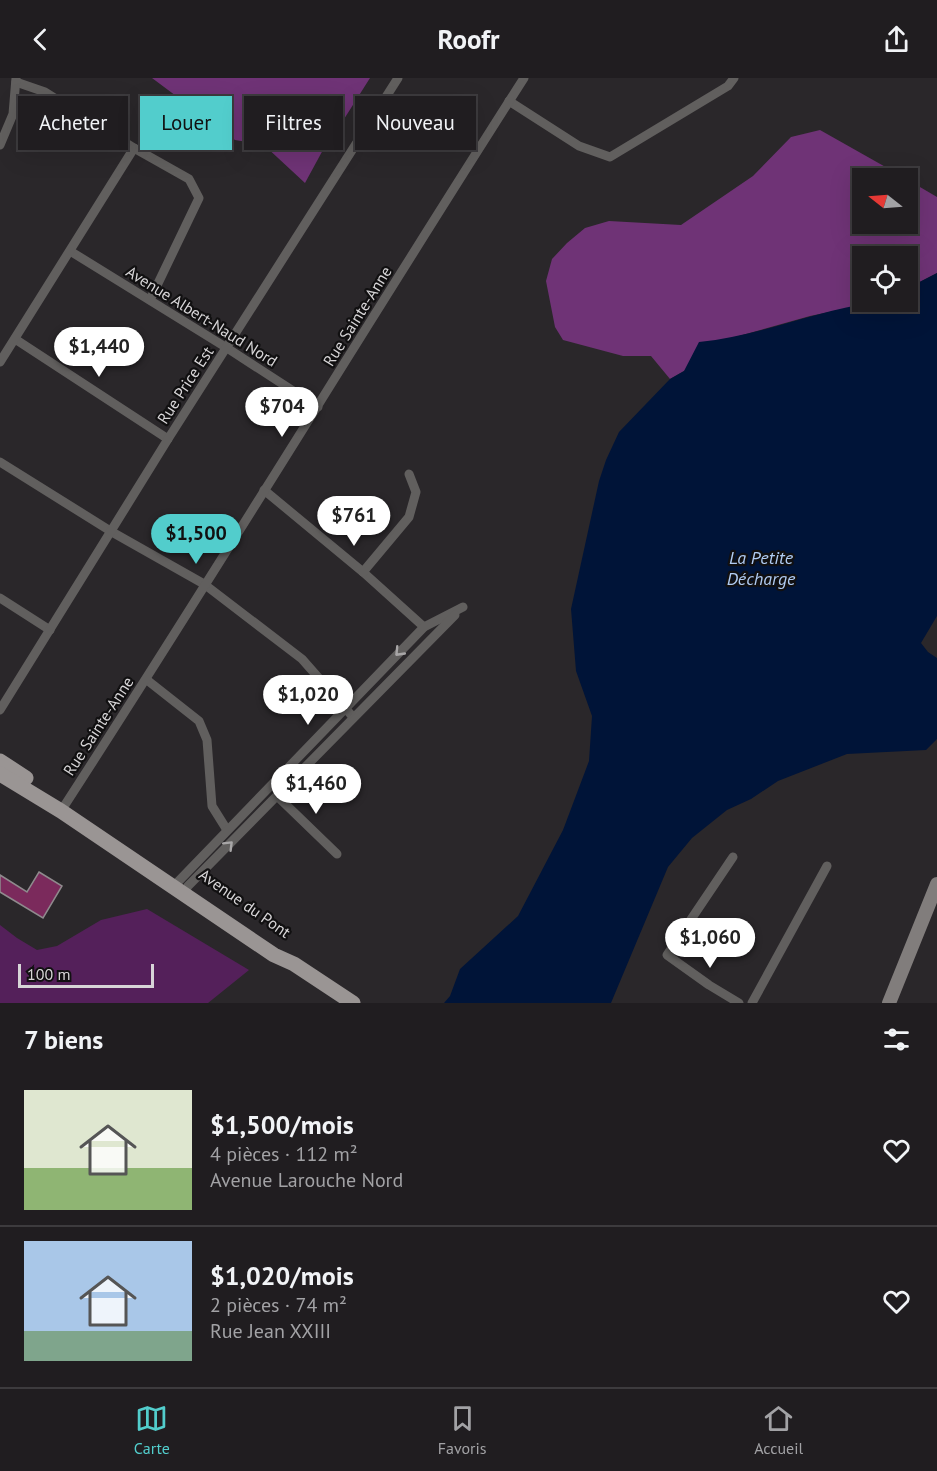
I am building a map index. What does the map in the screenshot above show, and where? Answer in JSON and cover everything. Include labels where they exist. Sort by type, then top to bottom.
[{"type":"main road","name":"Avenue du Pont","points":[[0,761],[63,808],[181,887],[274,955],[294,964],[353,1003]]},
{"type":"main road","name":"Avenue du Pont","points":[[0,774],[63,808]]},
{"type":"street","name":"Rue Price Est","points":[[0,710],[168,439],[398,78]]},
{"type":"street","name":"Rue Sainte-Anne","points":[[63,808],[147,680],[204,584],[524,78]]},
{"type":"street","points":[[509,101],[579,147],[610,157],[728,86],[734,78]]},
{"type":"street","points":[[0,146],[13,114],[16,80],[45,92],[134,148],[189,179],[199,198],[150,300]]},
{"type":"street","points":[[0,362],[134,148]]},
{"type":"street","name":"Avenue Albert-Naud Nord","points":[[70,251],[318,407]]},
{"type":"street","points":[[15,339],[168,439]]},
{"type":"street","points":[[0,462],[112,532],[204,584],[302,660],[353,717]]},
{"type":"street","points":[[363,572],[409,517],[416,492],[409,474]]},
{"type":"street","points":[[264,490],[363,572],[424,627]]},
{"type":"street","points":[[0,598],[50,630]]},
{"type":"street","points":[[463,607],[277,796],[181,887],[226,830],[424,627],[463,607]]},
{"type":"street","points":[[147,680],[199,721],[207,740],[212,806],[226,830]]},
{"type":"street","points":[[277,796],[337,854]]},
{"type":"street","points":[[733,857],[668,956],[739,1003]]},
{"type":"street","points":[[752,1003],[826,866]]},
{"type":"street","points":[[889,1003],[937,884]]},
{"type":"shaded area","points":[[152,78],[370,78],[359,96],[355,96],[355,102],[343,121],[343,96],[244,96],[244,142],[232,138],[232,96],[176,96]]},
{"type":"shaded area","points":[[820,130],[887,168],[852,168],[852,234],[918,234],[918,186],[937,197],[937,273],[918,283],[918,246],[852,246],[852,307],[810,316],[728,339],[670,379],[651,356],[623,356],[563,340],[555,327],[546,281],[552,259],[567,243],[585,228],[609,221],[681,225],[753,176],[791,137]]},
{"type":"shaded area","points":[[269,150],[323,150],[305,183]]},
{"type":"shaded area","points":[[147,909],[249,970],[208,1003],[0,1003],[0,925],[37,950],[57,946],[101,920]]},
{"type":"water","name":"La Petite Décharge","points":[[937,273],[937,616],[921,643],[937,658],[937,739],[926,750],[847,754],[778,781],[751,799],[727,810],[692,838],[668,867],[611,1003],[444,1003],[450,996],[460,969],[518,916],[563,830],[589,761],[592,716],[576,671],[571,609],[599,481],[619,432],[670,379],[684,371],[699,342],[743,334],[852,306],[852,312],[918,312],[918,283]]},
{"type":"building","points":[[39,872],[62,886],[43,918],[0,892],[0,875],[27,892]]}]
